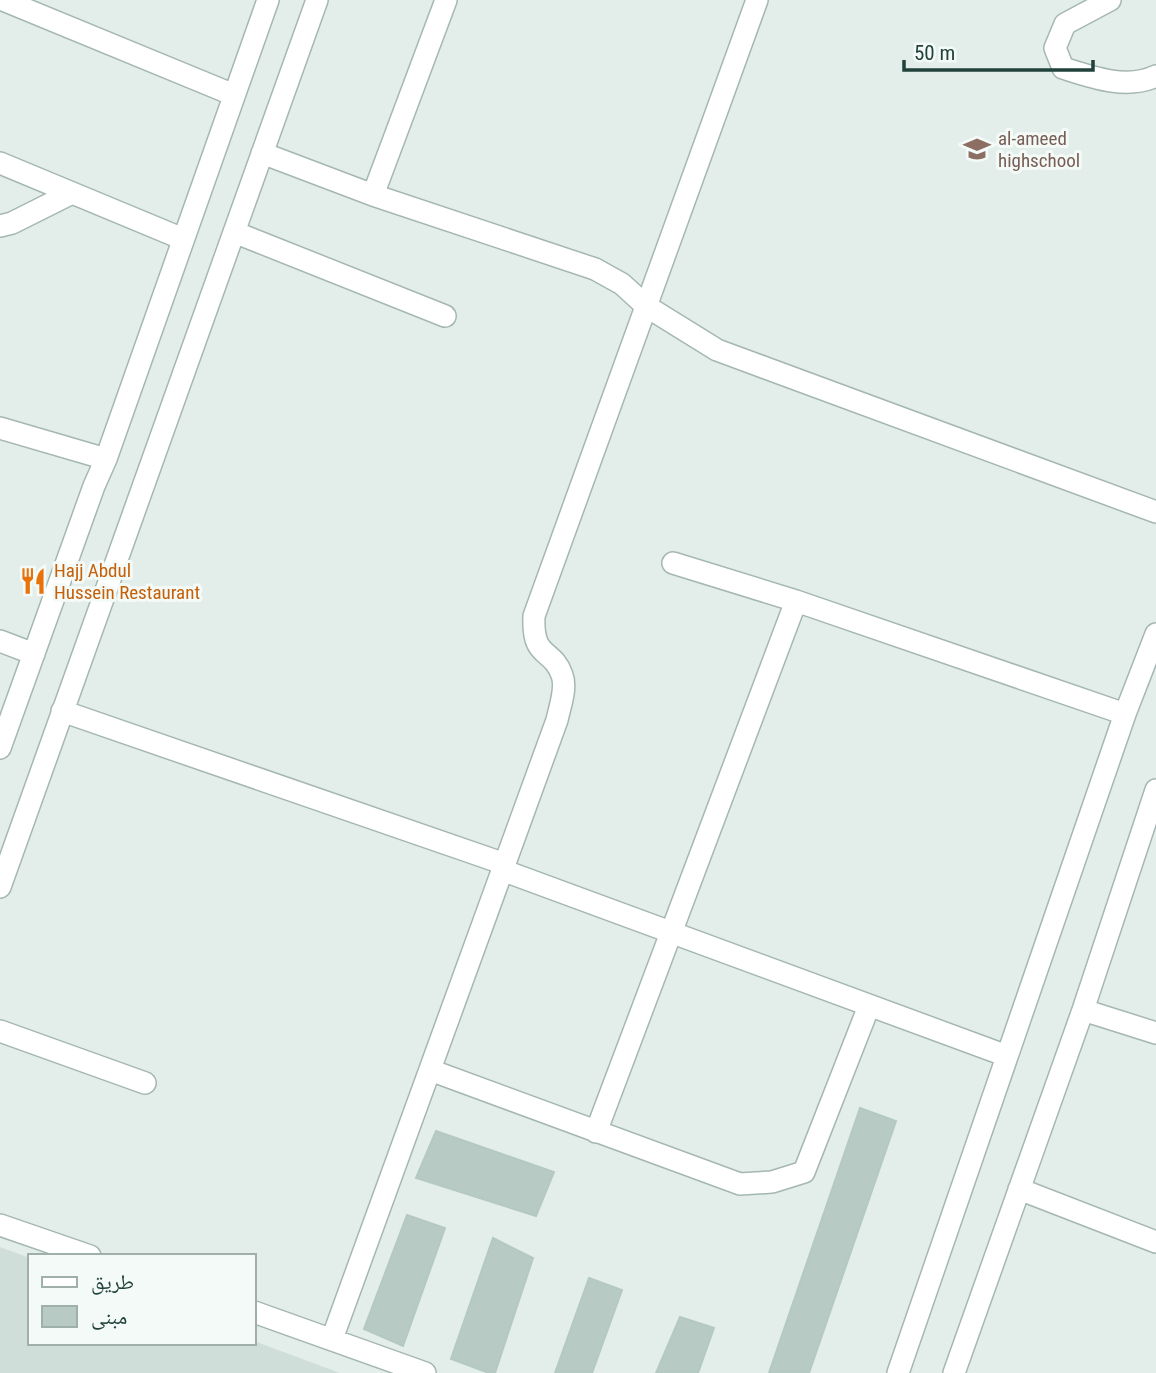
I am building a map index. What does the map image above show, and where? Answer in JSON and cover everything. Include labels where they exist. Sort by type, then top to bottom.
[{"type":"street","points":[[3,0],[234,95]]},
{"type":"street","points":[[0,748],[94,486],[106,460],[268,0]]},
{"type":"street","points":[[0,887],[317,0]]},
{"type":"street","points":[[373,195],[446,0]]},
{"type":"street","points":[[332,1339],[557,720],[564,688],[563,676],[556,665],[540,651],[533,634],[534,616],[757,0]]},
{"type":"street","points":[[1110,0],[1065,24],[1055,48],[1063,68],[1092,78],[1130,82],[1156,76]]},
{"type":"street","points":[[262,153],[373,195],[595,269],[622,284],[646,306],[717,350],[1156,512]]},
{"type":"street","points":[[0,163],[183,239]]},
{"type":"street","points":[[0,226],[12,223],[72,193]]},
{"type":"street","points":[[234,232],[445,316]]},
{"type":"street","points":[[0,428],[106,460]]},
{"type":"street","points":[[673,562],[796,601],[1125,714]]},
{"type":"street","points":[[596,1132],[796,601]]},
{"type":"street","points":[[898,1373],[1125,714],[1156,634]]},
{"type":"street","points":[[0,641],[34,654]]},
{"type":"street","points":[[62,711],[503,867],[670,933],[1007,1056]]},
{"type":"street","points":[[954,1373],[1083,1010],[1156,790]]},
{"type":"street","points":[[430,1070],[740,1184],[772,1182],[804,1172],[869,1006]]},
{"type":"street","points":[[1083,1010],[1156,1033]]},
{"type":"street","points":[[0,1031],[145,1083]]},
{"type":"street","points":[[1019,1189],[1156,1242]]},
{"type":"street","points":[[0,1225],[84,1254]]},
{"type":"street","points":[[256,1313],[425,1373]]},
{"type":"shaded area","points":[[0,1247],[28,1257],[28,1345],[256,1345],[256,1342],[340,1373],[0,1373]]},
{"type":"building","points":[[860,1108],[896,1121],[809,1373],[769,1373]]},
{"type":"building","points":[[436,1131],[554,1172],[536,1216],[416,1178]]},
{"type":"building","points":[[407,1215],[445,1228],[403,1346],[364,1329]]},
{"type":"building","points":[[493,1238],[533,1258],[495,1373],[489,1373],[451,1359]]},
{"type":"building","points":[[589,1278],[622,1290],[592,1373],[555,1373]]},
{"type":"building","points":[[680,1317],[714,1328],[698,1373],[656,1373]]},
{"type":"place","name":"al-ameed highschool","points":[[977,149]]},
{"type":"place","name":"Hajj Abdul Hussein Restaurant","points":[[33,581]]}]
